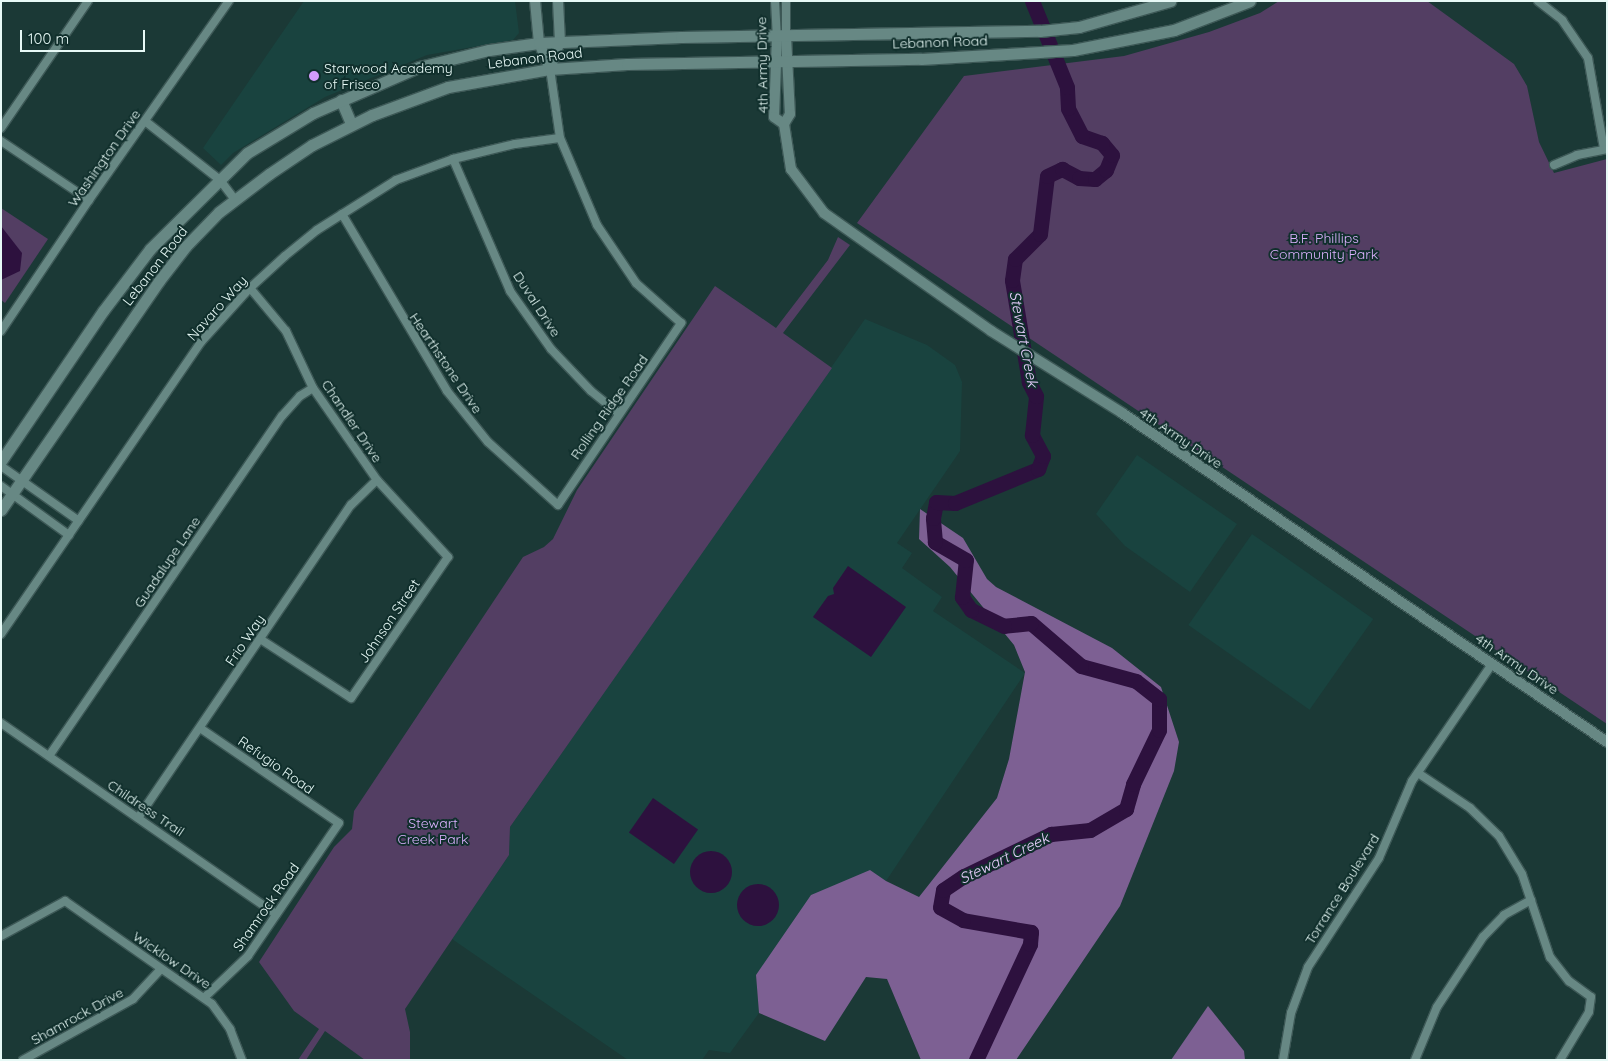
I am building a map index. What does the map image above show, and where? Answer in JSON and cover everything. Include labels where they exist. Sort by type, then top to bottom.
[{"type":"main road","name":"Lebanon Road","points":[[1,461],[103,311],[150,249],[247,153],[286,128],[340,100],[448,59],[539,43],[1040,31],[1079,27],[1125,16],[1170,1]]},
{"type":"main road","name":"Lebanon Road","points":[[1,510],[158,281],[186,246],[234,200],[312,145],[352,124],[448,86],[550,69],[627,64],[776,63],[1074,50],[1132,40],[1174,30],[1250,1]]},
{"type":"main road","points":[[340,100],[352,124]]},
{"type":"street","points":[[1,128],[88,1]]},
{"type":"street","name":"Washington Drive","points":[[1,331],[88,200],[230,1]]},
{"type":"street","points":[[535,1],[539,43],[550,69],[560,138]]},
{"type":"street","points":[[550,69],[560,42],[558,1]]},
{"type":"street","name":"4th Army Drive","points":[[775,1],[781,36],[789,62],[790,114],[784,124],[790,169],[814,203],[853,235],[944,298],[1607,742]]},
{"type":"street","name":"4th Army Drive","points":[[784,124],[774,117],[776,63],[786,1]]},
{"type":"street","points":[[1538,1],[1562,20],[1588,58],[1605,149],[1554,165]]},
{"type":"street","points":[[145,121],[220,180],[234,200]]},
{"type":"street","name":"Navaro Way","points":[[1,634],[202,342],[250,288],[285,256],[342,214],[396,180],[453,159],[515,144],[560,138]]},
{"type":"street","name":"Rolling Ridge Road","points":[[558,504],[681,323],[636,283],[608,243],[560,138]]},
{"type":"street","points":[[1,141],[88,200]]},
{"type":"street","name":"Duval Drive","points":[[453,159],[510,291],[551,349],[590,391],[618,414]]},
{"type":"street","name":"Hearthstone Drive","points":[[342,214],[446,391],[488,442],[558,504]]},
{"type":"street","name":"Chandler Drive","points":[[250,288],[286,331],[313,388],[377,480],[448,557]]},
{"type":"street","name":"Guadalupe Lane","points":[[49,756],[282,416],[300,396],[313,388]]},
{"type":"street","points":[[1,466],[79,521]]},
{"type":"street","name":"Frio Way","points":[[138,818],[352,505],[377,480]]},
{"type":"street","points":[[1,486],[69,535]]},
{"type":"street","name":"Johnson Street","points":[[260,639],[350,698],[448,557]]},
{"type":"street","name":"Torrance Boulevard","points":[[1283,1060],[1291,1013],[1303,978],[1320,946],[1379,858],[1418,773],[1492,664]]},
{"type":"street","name":"Childress Trail","points":[[1,723],[276,914]]},
{"type":"street","name":"Refugio Road","points":[[200,728],[339,824]]},
{"type":"street","points":[[1418,773],[1470,808],[1495,831],[1518,864],[1550,957],[1565,977],[1590,997],[1592,1003],[1560,1060]]},
{"type":"street","name":"Shamrock Road","points":[[205,997],[243,961],[339,824]]},
{"type":"street","points":[[1416,1060],[1437,1007],[1483,937],[1504,915],[1530,900]]},
{"type":"street","name":"Wicklow Drive","points":[[1,936],[65,901],[161,969],[205,997],[226,1020],[242,1060]]},
{"type":"street","name":"Shamrock Drive","points":[[23,1060],[133,999],[161,969]]},
{"type":"shaded area","name":"Starwood Academy of Frisco","points":[[304,1],[515,1],[519,33],[513,40],[427,55],[325,97],[233,153],[221,165],[203,148]]},
{"type":"shaded area","points":[[1,226],[22,253],[20,271],[1,280]]},
{"type":"shaded area","points":[[865,319],[927,345],[955,365],[962,382],[960,451],[897,543],[912,553],[902,568],[942,597],[933,611],[1025,673],[886,881],[870,870],[756,975],[759,1013],[730,1053],[709,1050],[702,1060],[628,1060],[452,939],[509,855],[510,827]]},
{"type":"shaded area","points":[[1137,455],[1237,524],[1190,592],[1125,546],[1096,514]]},
{"type":"shaded area","points":[[920,509],[963,538],[987,579],[996,587],[1112,648],[1161,687],[1179,742],[1174,771],[1120,906],[1016,1060],[921,1060],[887,979],[866,977],[825,1041],[759,1013],[756,975],[811,895],[870,870],[886,881],[919,897],[997,798],[1009,759],[1025,672],[1014,645],[950,567],[919,539]]},
{"type":"shaded area","points":[[1252,534],[1373,619],[1310,710],[1188,625]]},
{"type":"shaded area","points":[[848,566],[906,607],[871,657],[813,617],[828,596],[834,594],[833,588]]},
{"type":"shaded area","points":[[653,798],[698,830],[674,864],[629,832]]},
{"type":"shaded area","points":[[711,851],[726,857],[732,872],[726,887],[711,893],[696,887],[690,872],[696,857]]},
{"type":"shaded area","points":[[758,884],[773,890],[779,905],[773,920],[758,926],[743,920],[737,905],[743,890]]},
{"type":"shaded area","points":[[1208,1006],[1244,1051],[1245,1060],[1171,1060]]},
{"type":"green space","name":"B.F. Phillips Community Park","points":[[1279,1],[1427,1],[1514,64],[1527,86],[1539,142],[1554,173],[1607,159],[1607,724],[857,223],[964,76],[1124,56],[1209,32],[1260,13]]},
{"type":"green space","points":[[1,208],[48,239],[5,303],[1,300]]},
{"type":"green space","name":"Stewart Creek Park","points":[[838,237],[850,245],[783,333],[832,368],[510,827],[509,855],[405,1009],[410,1032],[410,1060],[365,1060],[325,1031],[306,1060],[298,1060],[319,1029],[294,1011],[259,962],[334,847],[352,829],[354,811],[523,557],[544,547],[553,539],[577,490],[715,286],[776,328],[828,260]]},
{"type":"waterway","name":"Stewart Creek","points":[[976,1060],[1030,944],[1031,932],[963,920],[940,907],[943,890],[964,876],[1051,834],[1090,830],[1126,809],[1133,784],[1159,730],[1159,699],[1136,681],[1081,666],[1031,623],[1004,626],[971,610],[962,597],[966,560],[935,542],[933,518],[936,502],[955,503],[1038,469],[1043,456],[1032,435],[1036,396],[1029,382],[1012,280],[1015,259],[1040,234],[1047,176],[1062,169],[1079,178],[1095,179],[1106,170],[1112,155],[1102,143],[1082,136],[1068,108],[1067,87],[1032,1]]},
{"type":"place","name":"Starwood Academy of Frisco","points":[[314,76]]}]
